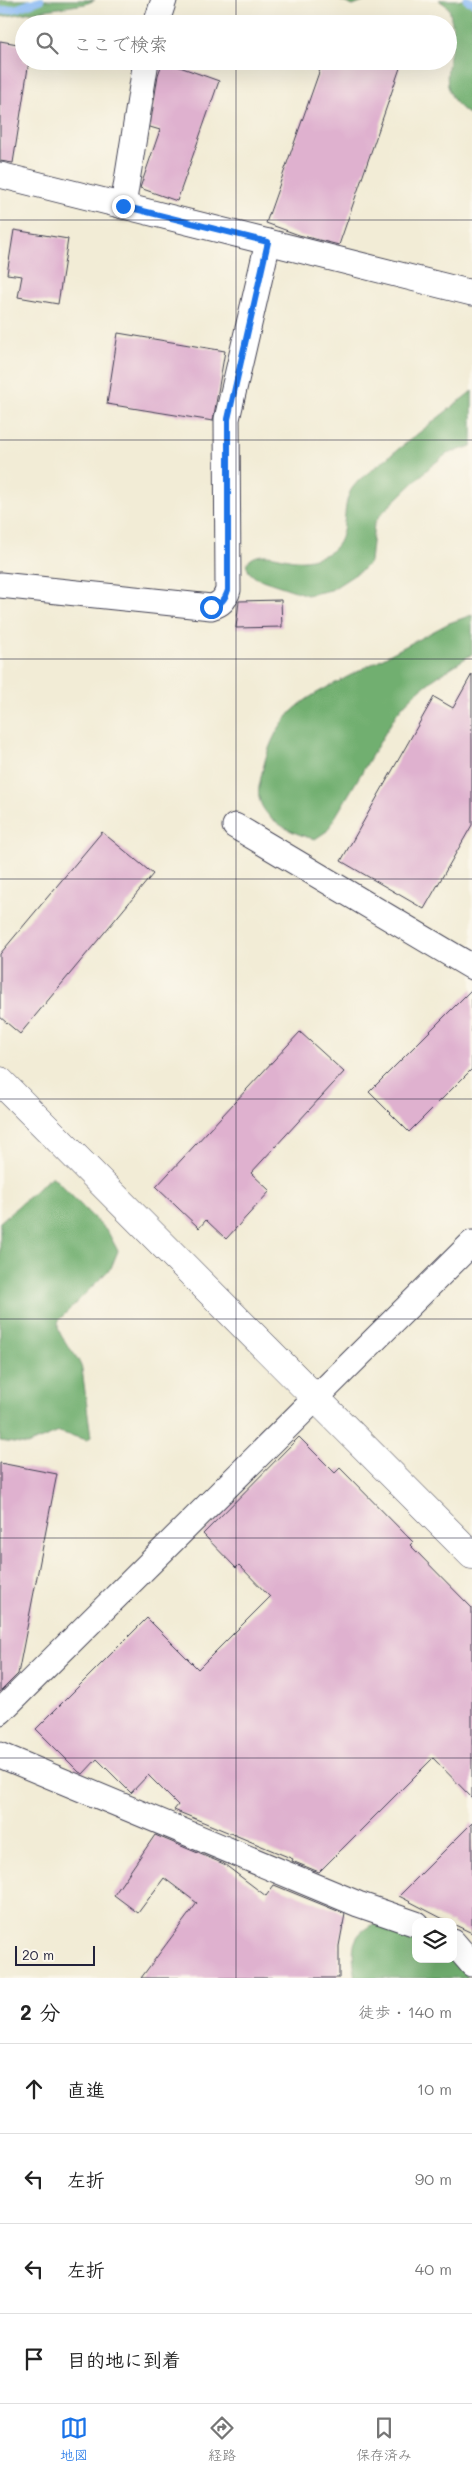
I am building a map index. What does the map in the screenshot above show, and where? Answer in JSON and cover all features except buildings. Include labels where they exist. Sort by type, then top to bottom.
[{"type":"street","points":[[159,15],[164,0]]},
{"type":"street","points":[[123,206],[145,70]]},
{"type":"street","points":[[0,175],[472,293]]},
{"type":"street","points":[[0,585],[211,607],[219,604],[226,598],[228,590],[228,419],[268,242]]},
{"type":"street","points":[[235,826],[472,967]]},
{"type":"street","points":[[0,1081],[472,1554]]},
{"type":"street","points":[[0,1712],[472,1243]]},
{"type":"street","points":[[0,1755],[349,1900],[412,1923]]},
{"type":"street","points":[[457,1947],[472,1964]]},
{"type":"green space","points":[[0,0],[95,0],[85,4],[0,17]]},
{"type":"green space","points":[[339,0],[368,0],[353,6]]},
{"type":"green space","points":[[439,0],[472,0],[472,117],[458,106],[451,94],[448,83],[448,70],[457,70],[457,15],[450,15],[448,7]]},
{"type":"green space","points":[[472,391],[472,446],[447,454],[431,466],[381,514],[374,524],[370,562],[362,570],[331,590],[307,595],[256,578],[249,572],[246,564],[257,556],[269,555],[304,560],[326,554],[334,549],[342,535],[347,500],[353,487],[359,480]]},
{"type":"green space","points":[[472,615],[472,654],[413,695],[397,713],[327,831],[315,839],[305,837],[285,828],[268,815],[262,807],[259,797],[263,768],[268,750],[276,733],[293,710],[325,688],[449,623]]},
{"type":"green space","points":[[52,1176],[108,1232],[118,1251],[111,1268],[59,1320],[58,1326],[62,1337],[82,1369],[91,1437],[87,1440],[59,1432],[27,1445],[0,1441],[0,1222]]},
{"type":"green space","points":[[375,1924],[386,1924],[412,1934],[412,1963],[457,1963],[457,1961],[468,1978],[356,1978],[353,1961],[354,1946],[360,1933]]},
{"type":"waterway","points":[[0,11],[18,8],[40,0]]},
{"type":"waterway","points":[[467,0],[472,2]]},
{"type":"route","points":[[123,206],[268,242],[228,419],[226,442],[228,590],[226,598],[219,604],[211,607]]}]
